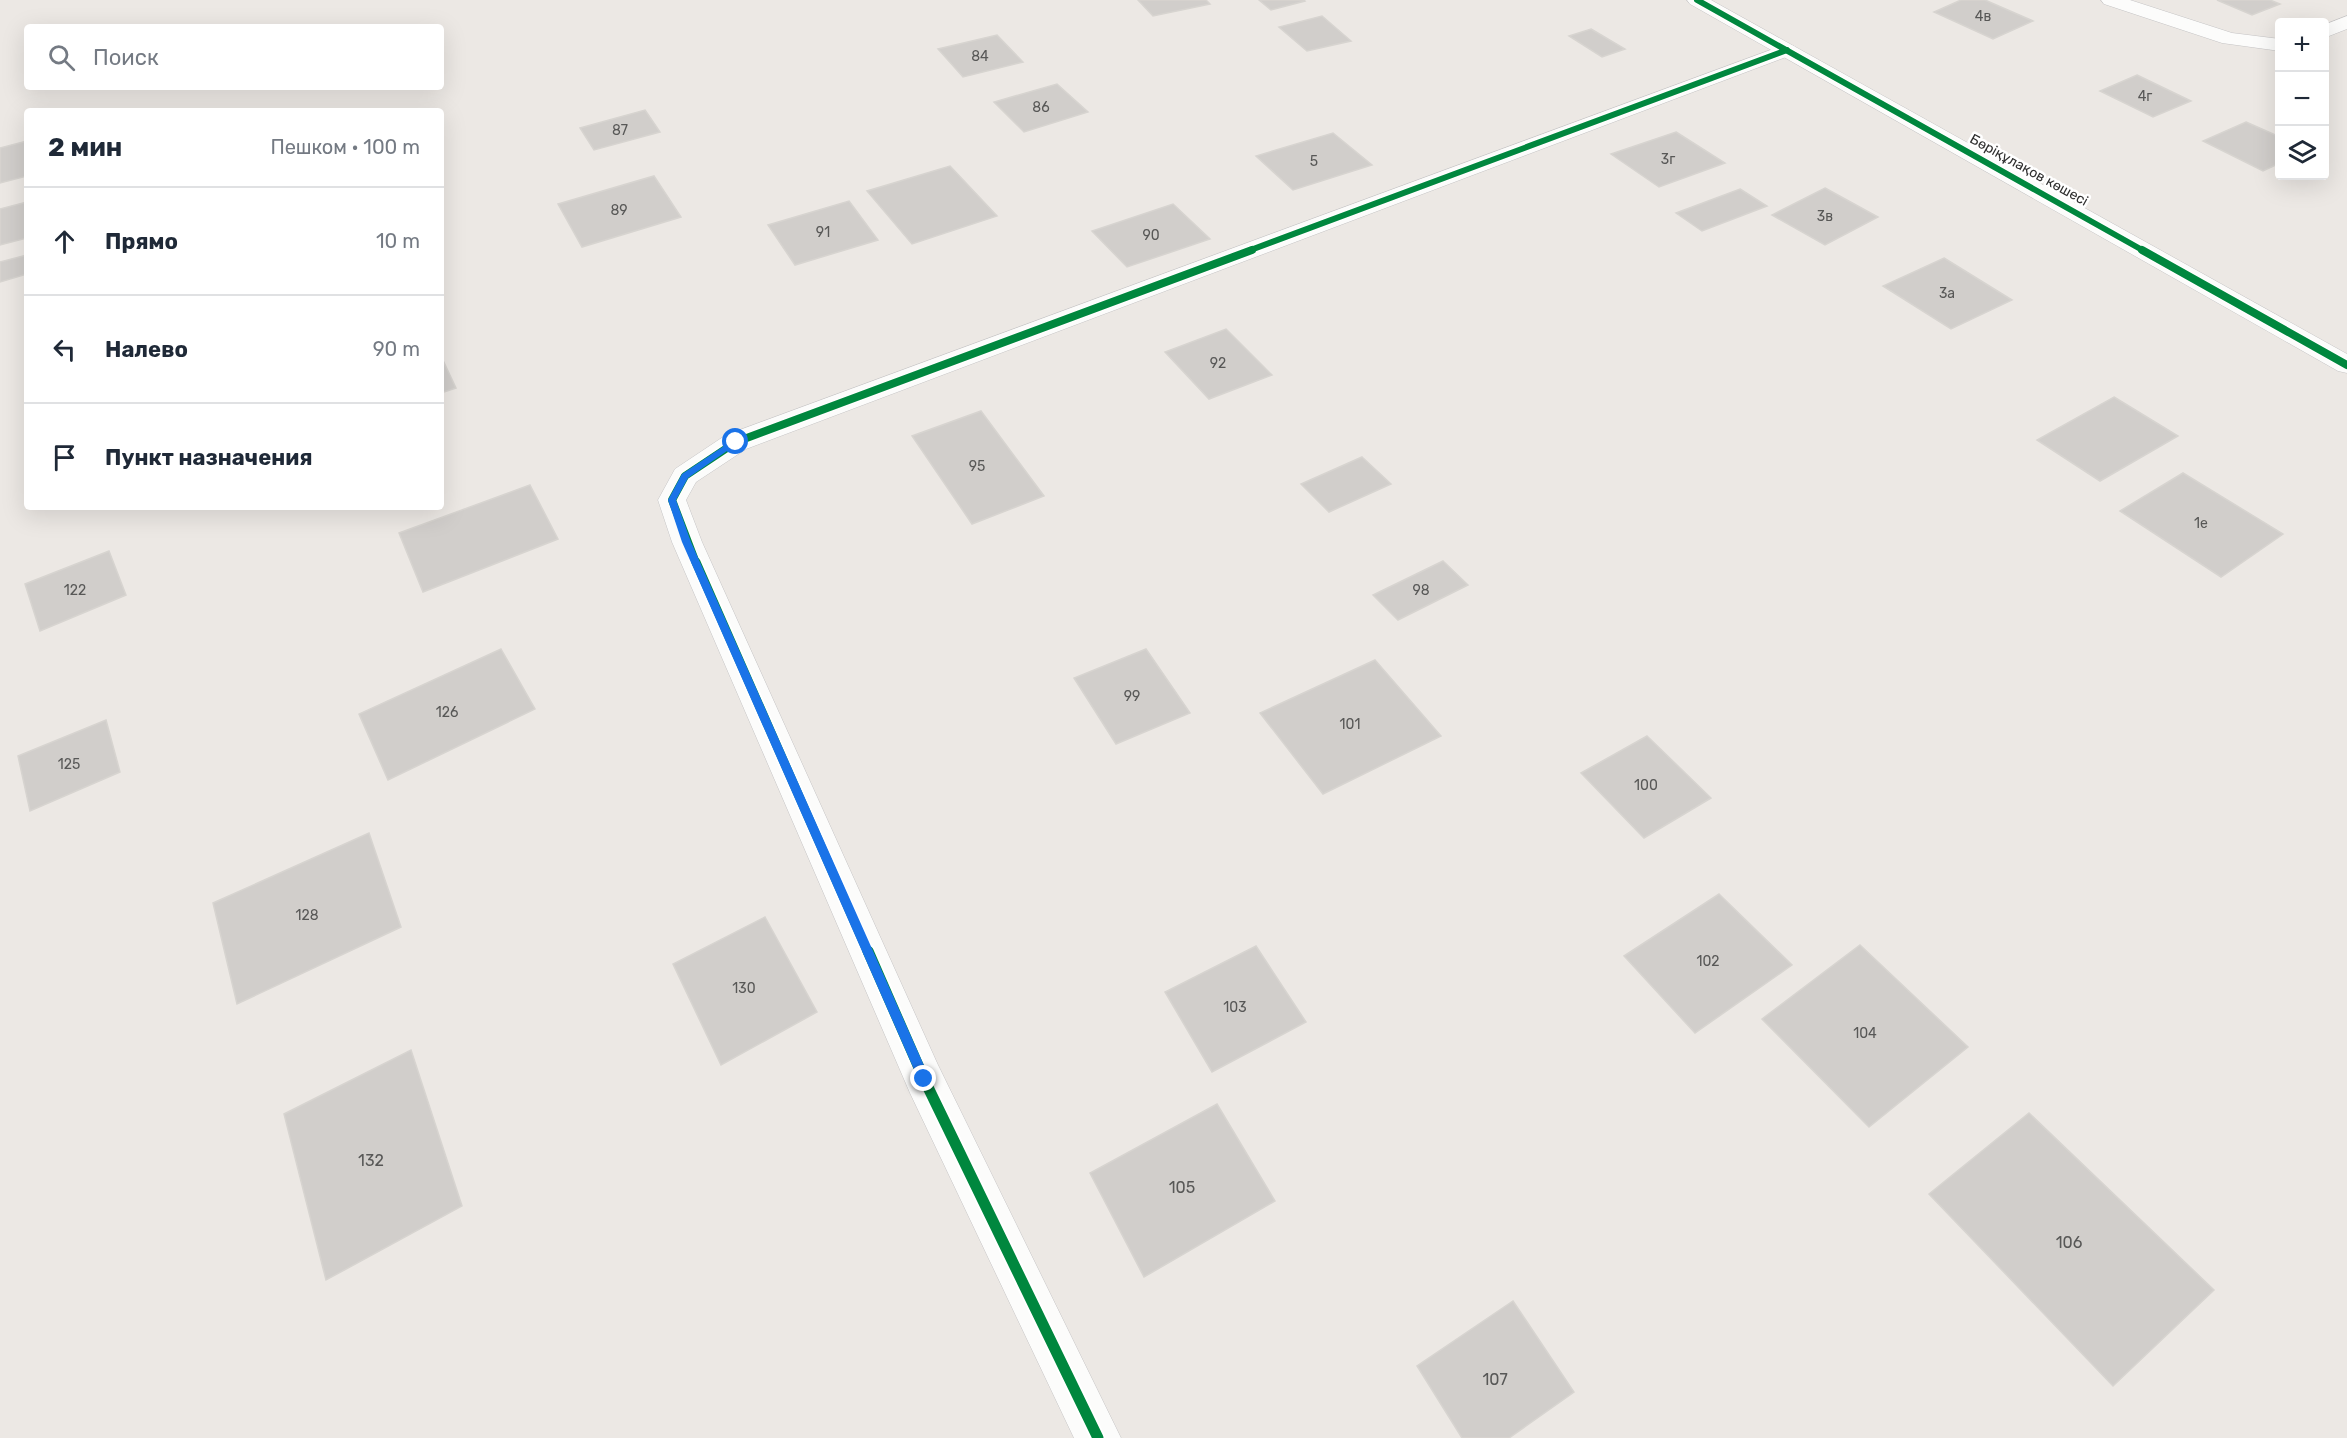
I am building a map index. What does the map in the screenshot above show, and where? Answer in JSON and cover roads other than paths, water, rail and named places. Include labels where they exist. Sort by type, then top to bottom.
[{"type":"street","name":"Бөріқұлақов көшесі","points":[[1697,0],[2347,364]]},
{"type":"street","points":[[2111,0],[2229,39],[2275,44]]},
{"type":"street","points":[[2329,30],[2347,22]]},
{"type":"street","points":[[1098,1438],[924,1079],[687,542],[672,500],[685,476],[736,442],[1787,50]]}]
